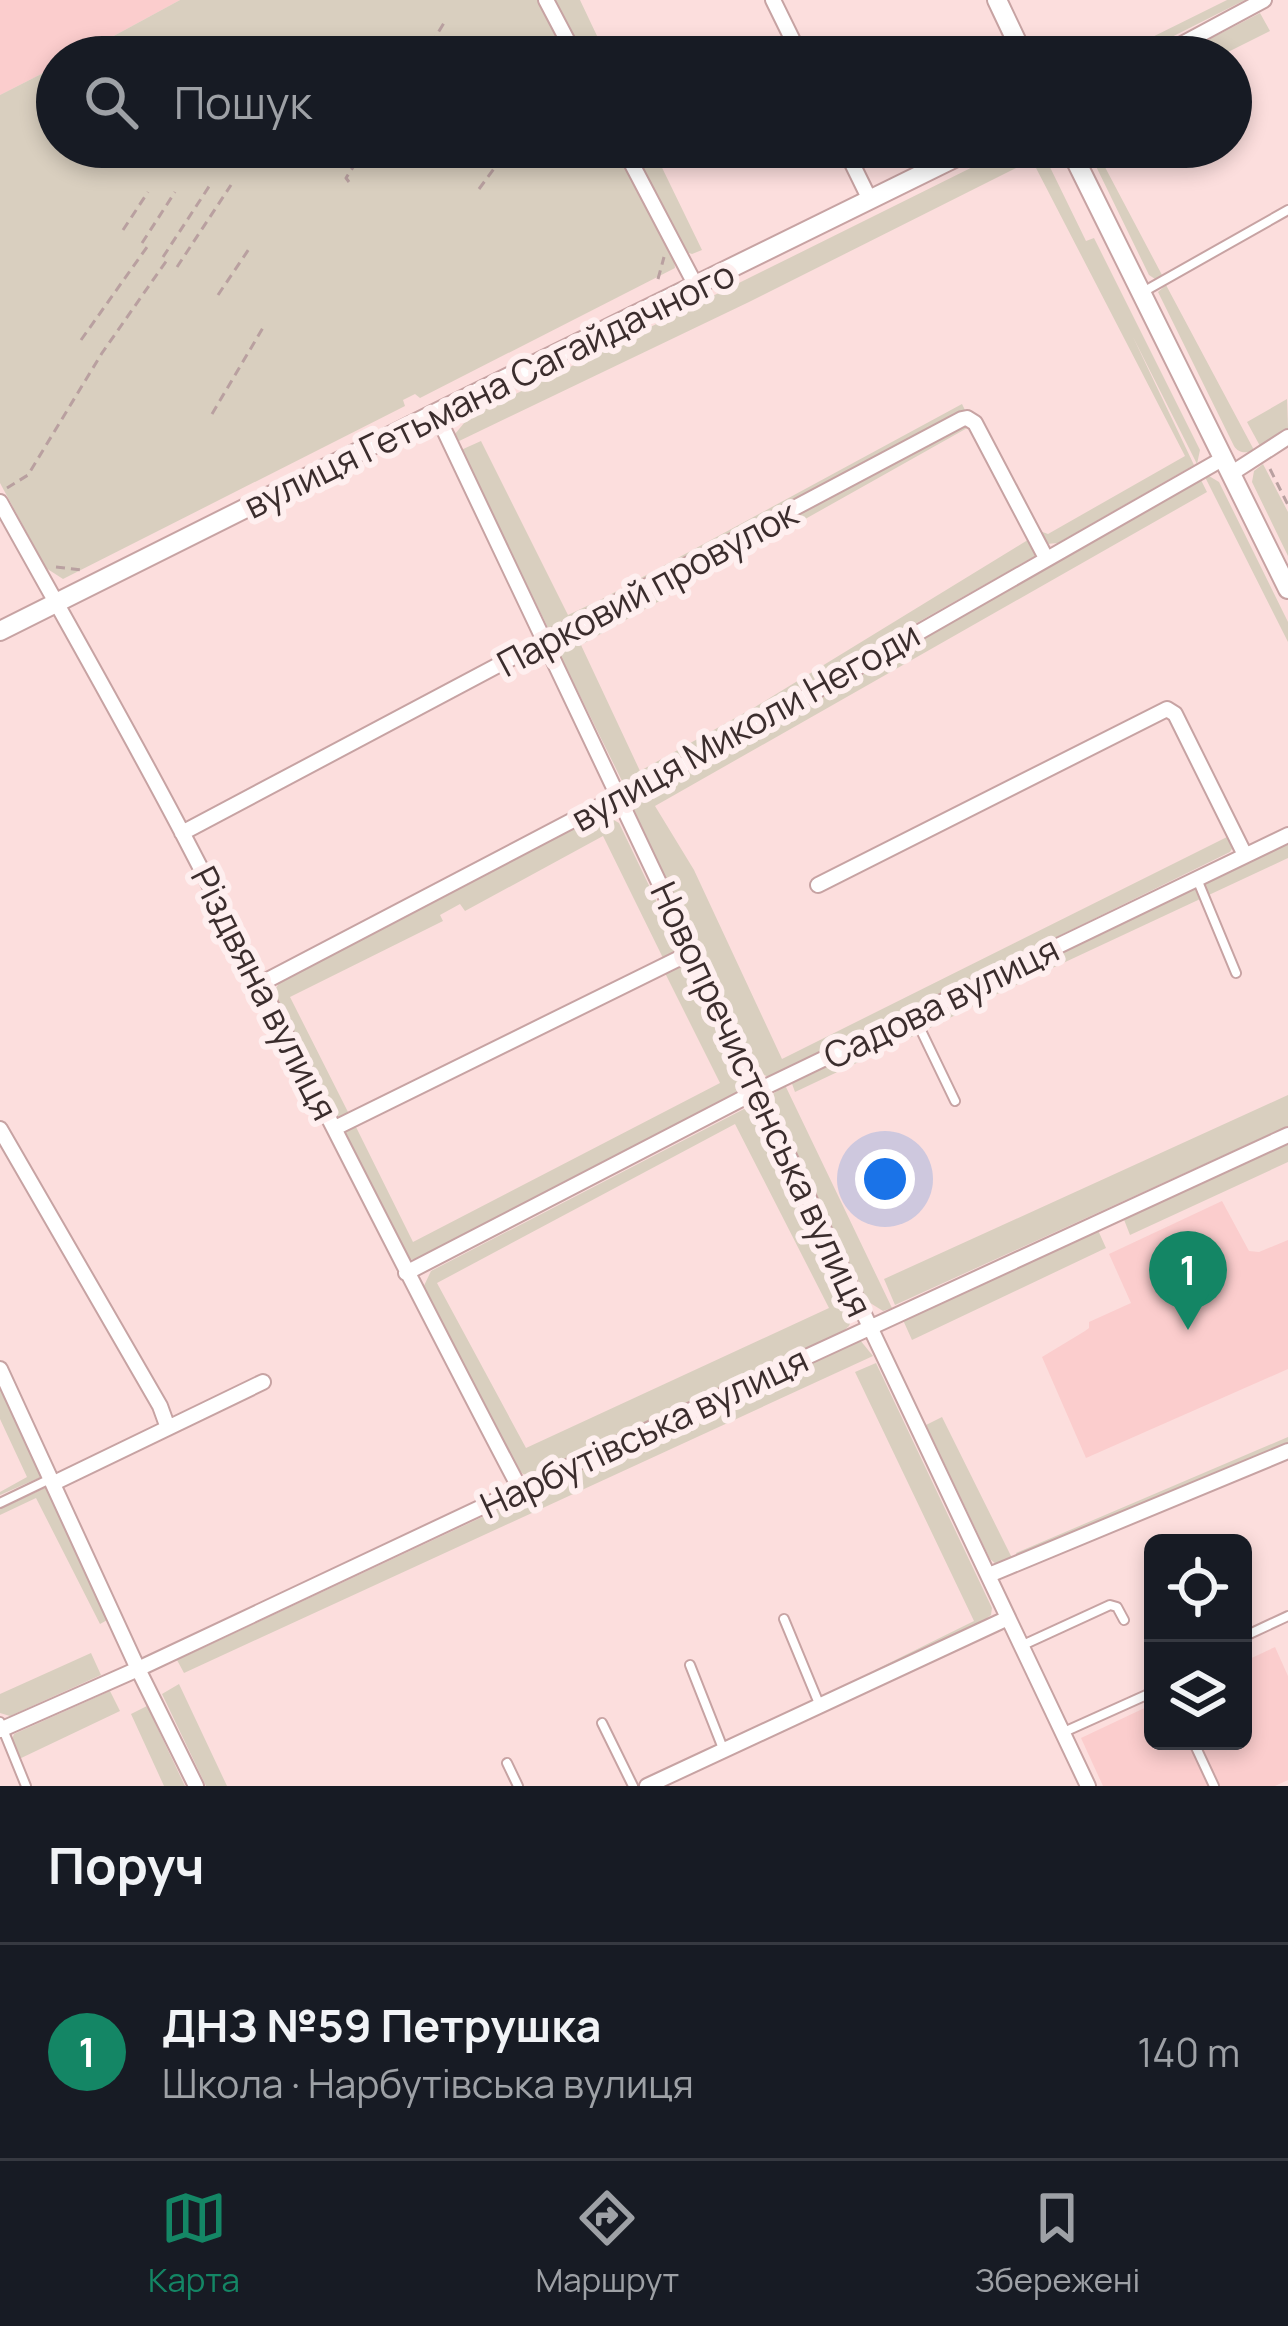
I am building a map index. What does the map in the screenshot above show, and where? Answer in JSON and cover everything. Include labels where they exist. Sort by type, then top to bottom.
[{"type":"main road","points":[[997,0],[1014,36]]},
{"type":"main road","name":"вулиця Гетьмана Сагайдачного","points":[[0,631],[935,168]]},
{"type":"main road","points":[[1080,168],[1288,589]]},
{"type":"street","points":[[546,0],[565,36]]},
{"type":"street","points":[[773,0],[791,36]]},
{"type":"street","points":[[1197,36],[1264,0]]},
{"type":"street","points":[[634,168],[696,286]]},
{"type":"street","points":[[854,168],[870,200]]},
{"type":"street","name":"Новопречистенська вулиця","points":[[436,412],[1088,1786]]},
{"type":"street","name":"Парковий провулок","points":[[182,833],[967,418],[975,423],[1046,558]]},
{"type":"street","name":"вулиця Миколи Негоди","points":[[260,984],[704,755],[1046,558],[1288,437]]},
{"type":"street","name":"Різдвяна вулиця","points":[[0,502],[182,833],[520,1489]]},
{"type":"street","points":[[818,885],[1167,709],[1175,714],[1246,855]]},
{"type":"street","name":"Садова вулиця","points":[[406,1274],[758,1091],[1288,835]]},
{"type":"street","points":[[335,1128],[692,952]]},
{"type":"street","points":[[0,1129],[160,1406],[168,1428]]},
{"type":"street","name":"Нарбутівська вулиця","points":[[1,1727],[138,1669],[1288,1135]]},
{"type":"street","points":[[0,1369],[196,1786]]},
{"type":"street","points":[[53,1481],[262,1382]]},
{"type":"street","points":[[989,1575],[1288,1451]]},
{"type":"street","points":[[646,1786],[1008,1618]]},
{"type":"lane","points":[[1142,292],[1288,210]]},
{"type":"lane","points":[[1197,878],[1236,973]]},
{"type":"lane","points":[[914,1014],[955,1101]]},
{"type":"lane","points":[[0,1503],[53,1481]]},
{"type":"lane","points":[[1021,1646],[1106,1606],[1117,1607],[1124,1621]]},
{"type":"lane","points":[[1252,1633],[1288,1616]]},
{"type":"lane","points":[[784,1618],[820,1706]]},
{"type":"lane","points":[[690,1665],[724,1751]]},
{"type":"lane","points":[[1062,1732],[1144,1696]]},
{"type":"lane","points":[[602,1723],[633,1786]]},
{"type":"lane","points":[[1,1727],[26,1786]]},
{"type":"lane","points":[[1197,1750],[1214,1786]]},
{"type":"lane","points":[[506,1762],[518,1786]]},
{"type":"path","points":[[436,36],[444,23]]},
{"type":"path","points":[[349,182],[346,178],[352,168]]},
{"type":"path","points":[[479,189],[494,168]]},
{"type":"path","points":[[0,492],[28,475],[210,185]]},
{"type":"path","points":[[177,266],[231,185]]},
{"type":"path","points":[[123,230],[148,192]]},
{"type":"path","points":[[81,340],[175,192]]},
{"type":"path","points":[[218,295],[250,246]]},
{"type":"path","points":[[212,414],[264,326]]},
{"type":"path","points":[[1266,462],[1288,505]]},
{"type":"path","points":[[47,569],[84,570]]},
{"type":"shaded area","points":[[0,0],[180,0],[114,36],[36,36],[36,77],[0,95]]},
{"type":"shaded area","points":[[180,0],[540,0],[558,36],[114,36]]},
{"type":"shaded area","points":[[553,0],[580,0],[597,36],[571,36]]},
{"type":"shaded area","points":[[1227,0],[1245,0],[1174,36],[1154,36]]},
{"type":"shaded area","points":[[1260,13],[1270,31],[1252,40],[1252,36],[1216,36]]},
{"type":"shaded area","points":[[36,77],[36,168],[627,168],[675,268],[420,398],[415,394],[403,400],[405,406],[63,579],[46,568],[0,483],[0,95]]},
{"type":"shaded area","points":[[641,168],[662,168],[702,250],[686,252]]},
{"type":"shaded area","points":[[971,168],[1016,168],[455,443],[455,434],[469,417]]},
{"type":"shaded area","points":[[1036,168],[1050,168],[1086,241],[1094,238],[1200,450],[1197,464],[1133,337],[1194,465],[1058,543],[1047,544],[1038,536],[1037,530],[1048,534],[1185,456]]},
{"type":"shaded area","points":[[1097,168],[1105,168],[1162,275],[1155,279]]},
{"type":"shaded area","points":[[1166,285],[1254,450],[1243,452],[1234,446],[1158,292]]},
{"type":"shaded area","points":[[1287,399],[1288,428],[1260,446],[1247,422]]},
{"type":"shaded area","points":[[962,404],[965,410],[550,632],[461,450],[481,441],[568,615]]},
{"type":"shaded area","points":[[966,424],[969,427],[581,645],[640,771],[755,707],[1031,538],[1037,555],[644,777],[622,781],[558,651],[561,643]]},
{"type":"shaded area","points":[[1263,464],[1288,512],[1288,556],[1252,482],[1254,471]]},
{"type":"shaded area","points":[[1205,477],[1219,482],[1288,622],[1288,642]]},
{"type":"shaded area","points":[[1200,478],[1207,492],[655,806],[694,870],[782,1059],[1231,835],[1230,852],[782,1072],[768,1077],[756,1070],[633,808],[637,797]]},
{"type":"shaded area","points":[[605,815],[619,823],[680,950],[663,958],[603,836],[465,911],[460,904],[440,915],[443,921],[290,997],[352,1114],[336,1119],[271,996],[281,980]]},
{"type":"shaded area","points":[[1288,843],[1288,858],[926,1030],[923,1016]]},
{"type":"shaded area","points":[[684,960],[743,1080],[736,1095],[416,1259],[403,1255],[343,1134],[345,1129],[355,1125],[413,1242],[720,1083],[664,971]]},
{"type":"shaded area","points":[[911,1021],[918,1034],[795,1092],[791,1081]]},
{"type":"shaded area","points":[[785,1085],[892,1308],[883,1311],[867,1301],[772,1102],[773,1094]]},
{"type":"shaded area","points":[[1288,1095],[1288,1126],[895,1305],[884,1279]]},
{"type":"shaded area","points":[[744,1109],[759,1116],[852,1318],[839,1335],[531,1476],[517,1468],[422,1290],[431,1271]],"holes":[[[735,1124],[829,1308],[526,1448],[437,1283]]]},
{"type":"shaded area","points":[[1288,1142],[1288,1162],[1130,1235],[1123,1217]]},
{"type":"shaded area","points":[[1222,1201],[1249,1251],[1259,1252],[1288,1240],[1288,1369],[1086,1458],[1042,1357],[1085,1331],[1089,1322],[1131,1303],[1109,1254]]},
{"type":"shaded area","points":[[1097,1228],[1106,1248],[912,1340],[903,1320]]},
{"type":"shaded area","points":[[860,1340],[873,1356],[184,1673],[177,1660]]},
{"type":"shaded area","points":[[876,1363],[992,1608],[991,1615],[977,1626],[876,1673],[974,1621],[855,1372]]},
{"type":"shaded area","points":[[0,1386],[41,1477],[0,1495],[27,1477],[0,1419]]},
{"type":"shaded area","points":[[942,1417],[1013,1560],[997,1565],[990,1559],[926,1425]]},
{"type":"shaded area","points":[[1288,1437],[1288,1444],[1018,1558],[1016,1553]]},
{"type":"shaded area","points":[[49,1486],[111,1618],[100,1624],[36,1498],[0,1515],[0,1509]]},
{"type":"shaded area","points":[[1275,1647],[1288,1676],[1288,1780],[1275,1786],[1103,1786],[1081,1738],[1144,1708],[1144,1750],[1252,1750],[1252,1658]]},
{"type":"shaded area","points":[[91,1653],[101,1675],[10,1716],[0,1713],[0,1694]]},
{"type":"shaded area","points":[[179,1684],[227,1786],[206,1786],[162,1694]]},
{"type":"shaded area","points":[[110,1691],[120,1711],[17,1760],[11,1742],[14,1734]]},
{"type":"shaded area","points":[[147,1706],[185,1786],[164,1786],[131,1714]]},
{"type":"place","name":"ДНЗ №59 Петрушка","points":[[1188,1330]]}]
